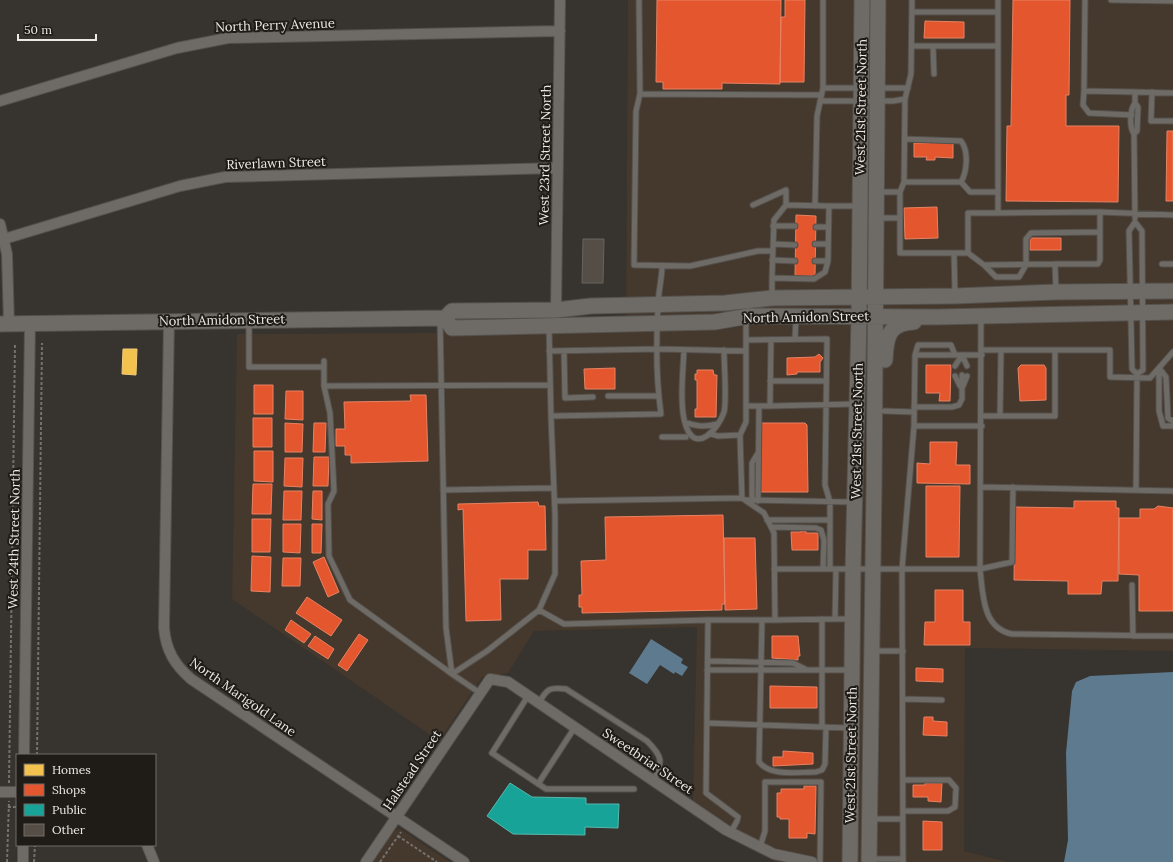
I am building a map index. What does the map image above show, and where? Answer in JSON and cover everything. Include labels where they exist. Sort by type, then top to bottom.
[{"type":"main road","name":"West 21st Street North","points":[[862,0],[877,192],[869,819],[864,861]]},
{"type":"main road","name":"West 21st Street North","points":[[850,862],[852,670],[860,297],[859,206],[878,0]]},
{"type":"main road","name":"North Amidon Street","points":[[4,324],[168,320],[442,318],[452,311],[556,310],[591,306],[725,303],[772,298],[1173,291]]},
{"type":"main road","name":"North Amidon Street","points":[[442,318],[452,328],[715,322],[746,317],[937,317],[1173,312]]},
{"type":"main road","points":[[874,487],[883,466],[885,342],[888,334],[898,325],[905,322],[931,322],[937,317]]},
{"type":"street","name":"West 23rd Street North","points":[[556,310],[560,0]]},
{"type":"street","name":"North Perry Avenue","points":[[0,101],[178,48],[228,38],[560,31]]},
{"type":"street","name":"Riverlawn Street","points":[[4,239],[180,186],[225,177],[558,168]]},
{"type":"street","points":[[0,224],[7,254],[4,324]]},
{"type":"street","name":"North Marigold Lane","points":[[168,320],[164,616],[166,642],[173,661],[192,680],[464,862]]},
{"type":"street","name":"West 24th Street North","points":[[24,754],[30,323]]},
{"type":"street","name":"Sweetbriar Street","points":[[480,693],[490,679],[508,682],[730,832],[774,854],[812,862]]},
{"type":"street","name":"Halstead Street","points":[[366,862],[480,693]]},
{"type":"street","points":[[23,846],[23,862]]},
{"type":"street","points":[[147,846],[154,862]]},
{"type":"lane","points":[[639,0],[640,94],[636,111],[634,265],[690,266],[758,251],[772,251]]},
{"type":"lane","points":[[815,206],[817,116],[823,88],[823,0]]},
{"type":"lane","points":[[912,0],[911,74],[905,100],[904,182],[900,192],[900,253],[968,253],[984,265],[996,277],[1019,277],[1026,265],[1026,239],[1031,233],[1100,232]]},
{"type":"lane","points":[[998,0],[998,213]]},
{"type":"lane","points":[[1085,0],[1083,105],[1089,113],[1132,115]]},
{"type":"lane","points":[[1111,0],[1173,1]]},
{"type":"lane","points":[[912,12],[998,12]]},
{"type":"lane","points":[[912,46],[998,46]]},
{"type":"lane","points":[[933,46],[934,74]]},
{"type":"lane","points":[[823,88],[869,92],[905,100]]},
{"type":"lane","points":[[820,101],[869,92],[908,88]]},
{"type":"lane","points":[[1084,91],[1173,92]]},
{"type":"lane","points":[[1134,134],[1137,131],[1138,107],[1135,103],[1135,92]]},
{"type":"lane","points":[[1152,92],[1151,121],[1173,121]]},
{"type":"lane","points":[[640,94],[821,95]]},
{"type":"lane","points":[[1135,103],[1132,107],[1132,130],[1134,134],[1135,222],[1129,231],[1136,291],[1136,313],[1143,370],[1137,376]]},
{"type":"lane","points":[[905,139],[961,141],[965,149],[965,176],[960,182]]},
{"type":"lane","points":[[904,182],[960,182],[970,192],[998,192]]},
{"type":"lane","points":[[753,205],[786,190],[786,206],[774,220],[772,251],[772,298]]},
{"type":"lane","points":[[877,192],[900,192]]},
{"type":"lane","points":[[786,206],[859,206]]},
{"type":"lane","points":[[772,278],[814,279],[825,272],[828,261],[828,206]]},
{"type":"lane","points":[[984,265],[1098,264],[1100,260],[1100,212]]},
{"type":"lane","points":[[968,253],[968,213],[1100,212],[1173,215]]},
{"type":"lane","points":[[877,218],[900,218]]},
{"type":"lane","points":[[1135,222],[1142,231],[1136,291],[1132,369],[1137,376],[1136,490]]},
{"type":"lane","points":[[774,226],[795,226]]},
{"type":"lane","points":[[816,227],[828,227]]},
{"type":"lane","points":[[773,244],[795,244]]},
{"type":"lane","points":[[816,244],[828,244]]},
{"type":"lane","points":[[954,253],[955,296]]},
{"type":"lane","points":[[772,260],[795,261]]},
{"type":"lane","points":[[815,261],[828,261]]},
{"type":"lane","points":[[1055,264],[1056,292]]},
{"type":"lane","points":[[1162,264],[1173,264]]},
{"type":"lane","points":[[551,416],[661,414],[658,396],[658,304],[662,266]]},
{"type":"lane","points":[[795,339],[796,316]]},
{"type":"lane","points":[[981,316],[982,426],[980,569],[984,603],[991,622],[1002,632],[1012,634],[1173,636]]},
{"type":"lane","points":[[744,499],[740,435],[746,422],[746,317]]},
{"type":"lane","points":[[442,318],[441,386],[446,628],[452,674]]},
{"type":"lane","points":[[249,319],[249,367],[324,367]]},
{"type":"lane","points":[[452,674],[487,651],[539,610],[555,574],[555,501],[549,325]]},
{"type":"lane","points":[[746,340],[827,339],[825,485],[830,502],[830,569]]},
{"type":"lane","points":[[770,406],[771,340]]},
{"type":"lane","points":[[864,861],[903,860],[902,569],[914,426],[915,355],[918,344],[945,344],[951,345],[955,355]]},
{"type":"lane","points":[[549,351],[658,349],[746,351]]},
{"type":"lane","points":[[684,350],[683,414],[691,435],[696,438],[703,438],[711,434],[724,411],[724,350]]},
{"type":"lane","points":[[1000,416],[1001,350]]},
{"type":"lane","points":[[915,355],[962,355],[1001,350],[1110,350],[1110,377],[1137,376],[1150,378],[1173,352]]},
{"type":"lane","points":[[982,416],[1055,416],[1055,350]]},
{"type":"lane","points":[[564,351],[565,398],[593,397]]},
{"type":"lane","points":[[962,355],[964,366]]},
{"type":"lane","points":[[955,366],[962,355]]},
{"type":"lane","points":[[324,361],[324,386],[330,413],[334,491],[328,504],[329,556],[350,600],[480,693]]},
{"type":"lane","points":[[1159,368],[1166,377],[1168,418],[1173,421]]},
{"type":"lane","points":[[1159,368],[1159,411],[1163,426],[1173,426]]},
{"type":"lane","points":[[884,411],[952,407],[959,405],[964,375]]},
{"type":"lane","points":[[955,376],[962,389]]},
{"type":"lane","points":[[770,381],[826,381]]},
{"type":"lane","points":[[324,386],[550,385]]},
{"type":"lane","points":[[608,396],[658,396]]},
{"type":"lane","points":[[746,406],[857,404]]},
{"type":"lane","points":[[758,406],[758,501]]},
{"type":"lane","points":[[685,422],[694,426],[705,427],[717,424]]},
{"type":"lane","points":[[914,426],[982,426]]},
{"type":"lane","points":[[711,434],[718,436],[740,435]]},
{"type":"lane","points":[[662,437],[686,437]]},
{"type":"lane","points":[[752,500],[752,463],[759,452]]},
{"type":"lane","points":[[981,486],[1173,491]]},
{"type":"lane","points":[[774,569],[980,569],[1012,562],[1013,487]]},
{"type":"lane","points":[[443,490],[554,488]]},
{"type":"lane","points":[[555,501],[744,499],[758,501],[855,502]]},
{"type":"lane","points":[[744,499],[764,513],[774,533],[775,620]]},
{"type":"lane","points":[[767,520],[830,520]]},
{"type":"lane","points":[[771,527],[816,528],[821,530],[824,540],[822,569]]},
{"type":"lane","points":[[835,619],[836,569]]},
{"type":"lane","points":[[1132,585],[1133,636]]},
{"type":"lane","points":[[539,610],[564,624],[708,620],[853,619]]},
{"type":"lane","points":[[762,620],[759,762],[763,767],[771,771],[816,772],[822,770],[825,764],[822,619]]},
{"type":"lane","points":[[708,620],[706,793],[738,817],[730,832]]},
{"type":"lane","points":[[872,651],[902,651]]},
{"type":"lane","points":[[708,662],[793,663],[806,670]]},
{"type":"lane","points":[[707,670],[852,670]]},
{"type":"lane","points":[[538,702],[545,692],[553,687],[566,689],[647,740],[661,758],[660,769],[653,781]]},
{"type":"lane","points":[[528,696],[492,753],[546,789],[634,790]]},
{"type":"lane","points":[[903,699],[942,700]]},
{"type":"lane","points":[[707,723],[852,728]]},
{"type":"lane","points":[[538,784],[575,727]]},
{"type":"lane","points":[[903,780],[949,780],[956,788],[955,807],[948,811],[903,811]]},
{"type":"lane","points":[[760,848],[765,831],[765,782],[821,782],[820,862]]},
{"type":"lane","points":[[869,819],[903,819]]},
{"type":"path","points":[[8,862],[15,343]]},
{"type":"path","points":[[37,754],[42,343]]},
{"type":"path","points":[[8,807],[16,807]]},
{"type":"path","points":[[380,862],[402,830]]},
{"type":"path","points":[[398,836],[437,862]]},
{"type":"path","points":[[34,862],[35,846]]},
{"type":"shaded area","points":[[628,0],[1173,0],[1173,651],[965,648],[964,851],[1007,862],[774,862],[778,849],[742,834],[693,801],[697,627],[534,631],[508,673],[482,677],[439,741],[232,599],[237,334],[626,332]]},
{"type":"shaded area","points":[[398,829],[402,830],[450,862],[373,862],[393,831]]},
{"type":"water","points":[[651,639],[683,659],[681,663],[688,667],[682,676],[675,672],[674,674],[660,665],[647,684],[629,673]]},
{"type":"water","points":[[1173,672],[1173,862],[1064,862],[1068,840],[1066,753],[1072,691],[1076,682],[1090,676]]},
{"type":"building: Homes","points":[[123,349],[137,349],[136,375],[122,374]]},
{"type":"building: Shops","points":[[657,0],[781,0],[780,84],[722,83],[722,89],[663,89],[663,82],[656,82]]},
{"type":"building: Shops","points":[[785,0],[805,0],[804,82],[780,82],[781,17],[785,17]]},
{"type":"building: Shops","points":[[1013,0],[1070,0],[1069,95],[1066,95],[1066,126],[1119,126],[1118,202],[1006,201],[1007,126],[1011,126]]},
{"type":"building: Shops","points":[[925,21],[964,22],[964,38],[924,38]]},
{"type":"building: Shops","points":[[1167,131],[1173,131],[1173,201],[1166,201]]},
{"type":"building: Shops","points":[[930,141],[953,143],[953,158],[935,157],[935,160],[926,160],[927,157],[914,157],[914,143],[929,143]]},
{"type":"building: Shops","points":[[937,207],[938,238],[905,239],[904,208]]},
{"type":"building: Shops","points":[[796,215],[816,216],[815,276],[795,276]]},
{"type":"building: Shops","points":[[1030,238],[1061,238],[1061,250],[1030,250]]},
{"type":"building: Shops","points":[[819,354],[823,358],[820,362],[820,372],[797,372],[797,374],[787,375],[787,358],[815,357]]},
{"type":"building: Shops","points":[[926,365],[951,365],[950,401],[939,401],[940,393],[926,393]]},
{"type":"building: Shops","points":[[1021,365],[1044,365],[1046,368],[1046,400],[1020,401],[1018,368]]},
{"type":"building: Shops","points":[[615,368],[615,389],[585,389],[584,369]]},
{"type":"building: Shops","points":[[697,370],[713,370],[714,375],[717,375],[716,417],[695,417],[695,409],[697,409],[697,380],[695,380],[695,374],[697,374]]},
{"type":"building: Shops","points":[[254,385],[273,385],[273,414],[254,414]]},
{"type":"building: Shops","points":[[286,391],[303,391],[303,420],[285,419]]},
{"type":"building: Shops","points":[[410,395],[426,395],[428,461],[351,463],[351,455],[345,455],[345,446],[336,446],[336,429],[345,429],[344,402],[411,401]]},
{"type":"building: Shops","points":[[253,418],[272,418],[272,447],[253,447]]},
{"type":"building: Shops","points":[[285,423],[303,424],[302,452],[285,452]]},
{"type":"building: Shops","points":[[314,423],[326,423],[325,452],[313,452]]},
{"type":"building: Shops","points":[[761,423],[805,423],[807,425],[808,492],[761,492]]},
{"type":"building: Shops","points":[[930,442],[957,442],[956,465],[970,465],[970,484],[917,483],[917,463],[930,464]]},
{"type":"building: Shops","points":[[254,451],[273,451],[273,482],[254,481]]},
{"type":"building: Shops","points":[[314,457],[329,457],[328,486],[313,486]]},
{"type":"building: Shops","points":[[285,458],[303,458],[302,487],[284,486]]},
{"type":"building: Shops","points":[[253,484],[272,484],[271,514],[252,514]]},
{"type":"building: Shops","points":[[926,486],[960,486],[959,557],[926,557]]},
{"type":"building: Shops","points":[[284,491],[302,491],[301,520],[283,520]]},
{"type":"building: Shops","points":[[313,491],[322,491],[322,520],[312,519]]},
{"type":"building: Shops","points":[[1074,501],[1116,501],[1116,508],[1119,508],[1118,581],[1102,581],[1101,594],[1068,594],[1068,581],[1014,580],[1015,507],[1074,508]]},
{"type":"building: Shops","points":[[538,502],[539,506],[545,506],[546,550],[528,550],[528,579],[500,579],[501,620],[466,621],[463,509],[458,510],[458,504]]},
{"type":"building: Shops","points":[[1158,506],[1173,508],[1173,611],[1139,611],[1139,575],[1119,574],[1119,518],[1140,518],[1140,509],[1154,509]]},
{"type":"building: Shops","points":[[723,515],[725,604],[722,604],[722,610],[582,613],[582,607],[579,607],[579,595],[582,595],[581,561],[606,560],[605,517]]},
{"type":"building: Shops","points":[[252,519],[271,519],[270,552],[252,552]]},
{"type":"building: Shops","points":[[283,524],[301,524],[300,553],[283,552]]},
{"type":"building: Shops","points":[[312,524],[322,524],[321,553],[312,553]]},
{"type":"building: Shops","points":[[806,531],[806,533],[818,533],[818,550],[792,550],[791,532]]},
{"type":"building: Shops","points":[[724,538],[755,538],[757,609],[725,610]]},
{"type":"building: Shops","points":[[252,556],[271,557],[270,592],[251,591]]},
{"type":"building: Shops","points":[[324,557],[339,592],[328,597],[313,562]]},
{"type":"building: Shops","points":[[283,558],[301,558],[300,586],[282,586]]},
{"type":"building: Shops","points":[[935,590],[963,590],[963,622],[970,622],[970,645],[924,645],[925,622],[935,622]]},
{"type":"building: Shops","points":[[307,597],[342,620],[331,636],[296,613]]},
{"type":"building: Shops","points":[[291,620],[311,634],[304,643],[285,630]]},
{"type":"building: Shops","points":[[359,634],[368,640],[347,671],[338,665]]},
{"type":"building: Shops","points":[[315,636],[334,649],[328,659],[308,646]]},
{"type":"building: Shops","points":[[772,636],[798,636],[800,656],[798,656],[798,660],[772,658]]},
{"type":"building: Shops","points":[[916,668],[943,669],[943,682],[916,681]]},
{"type":"building: Shops","points":[[770,686],[817,687],[817,708],[770,708]]},
{"type":"building: Shops","points":[[924,717],[933,717],[933,721],[947,722],[947,736],[923,735]]},
{"type":"building: Shops","points":[[783,751],[813,753],[813,764],[773,766],[773,757],[783,757]]},
{"type":"building: Shops","points":[[925,783],[942,783],[941,802],[928,801],[928,797],[913,797],[913,785],[925,785]]},
{"type":"building: Shops","points":[[804,786],[816,786],[815,834],[807,833],[807,838],[789,838],[789,819],[780,819],[780,817],[777,817],[777,793],[781,793],[781,789],[804,789]]},
{"type":"building: Shops","points":[[923,821],[942,822],[942,850],[923,850]]},
{"type":"building: Public","points":[[510,783],[532,797],[586,798],[586,804],[619,804],[618,828],[585,827],[585,835],[513,834],[487,816]]},
{"type":"building: Other","points":[[583,239],[604,239],[603,283],[582,283]]}]
